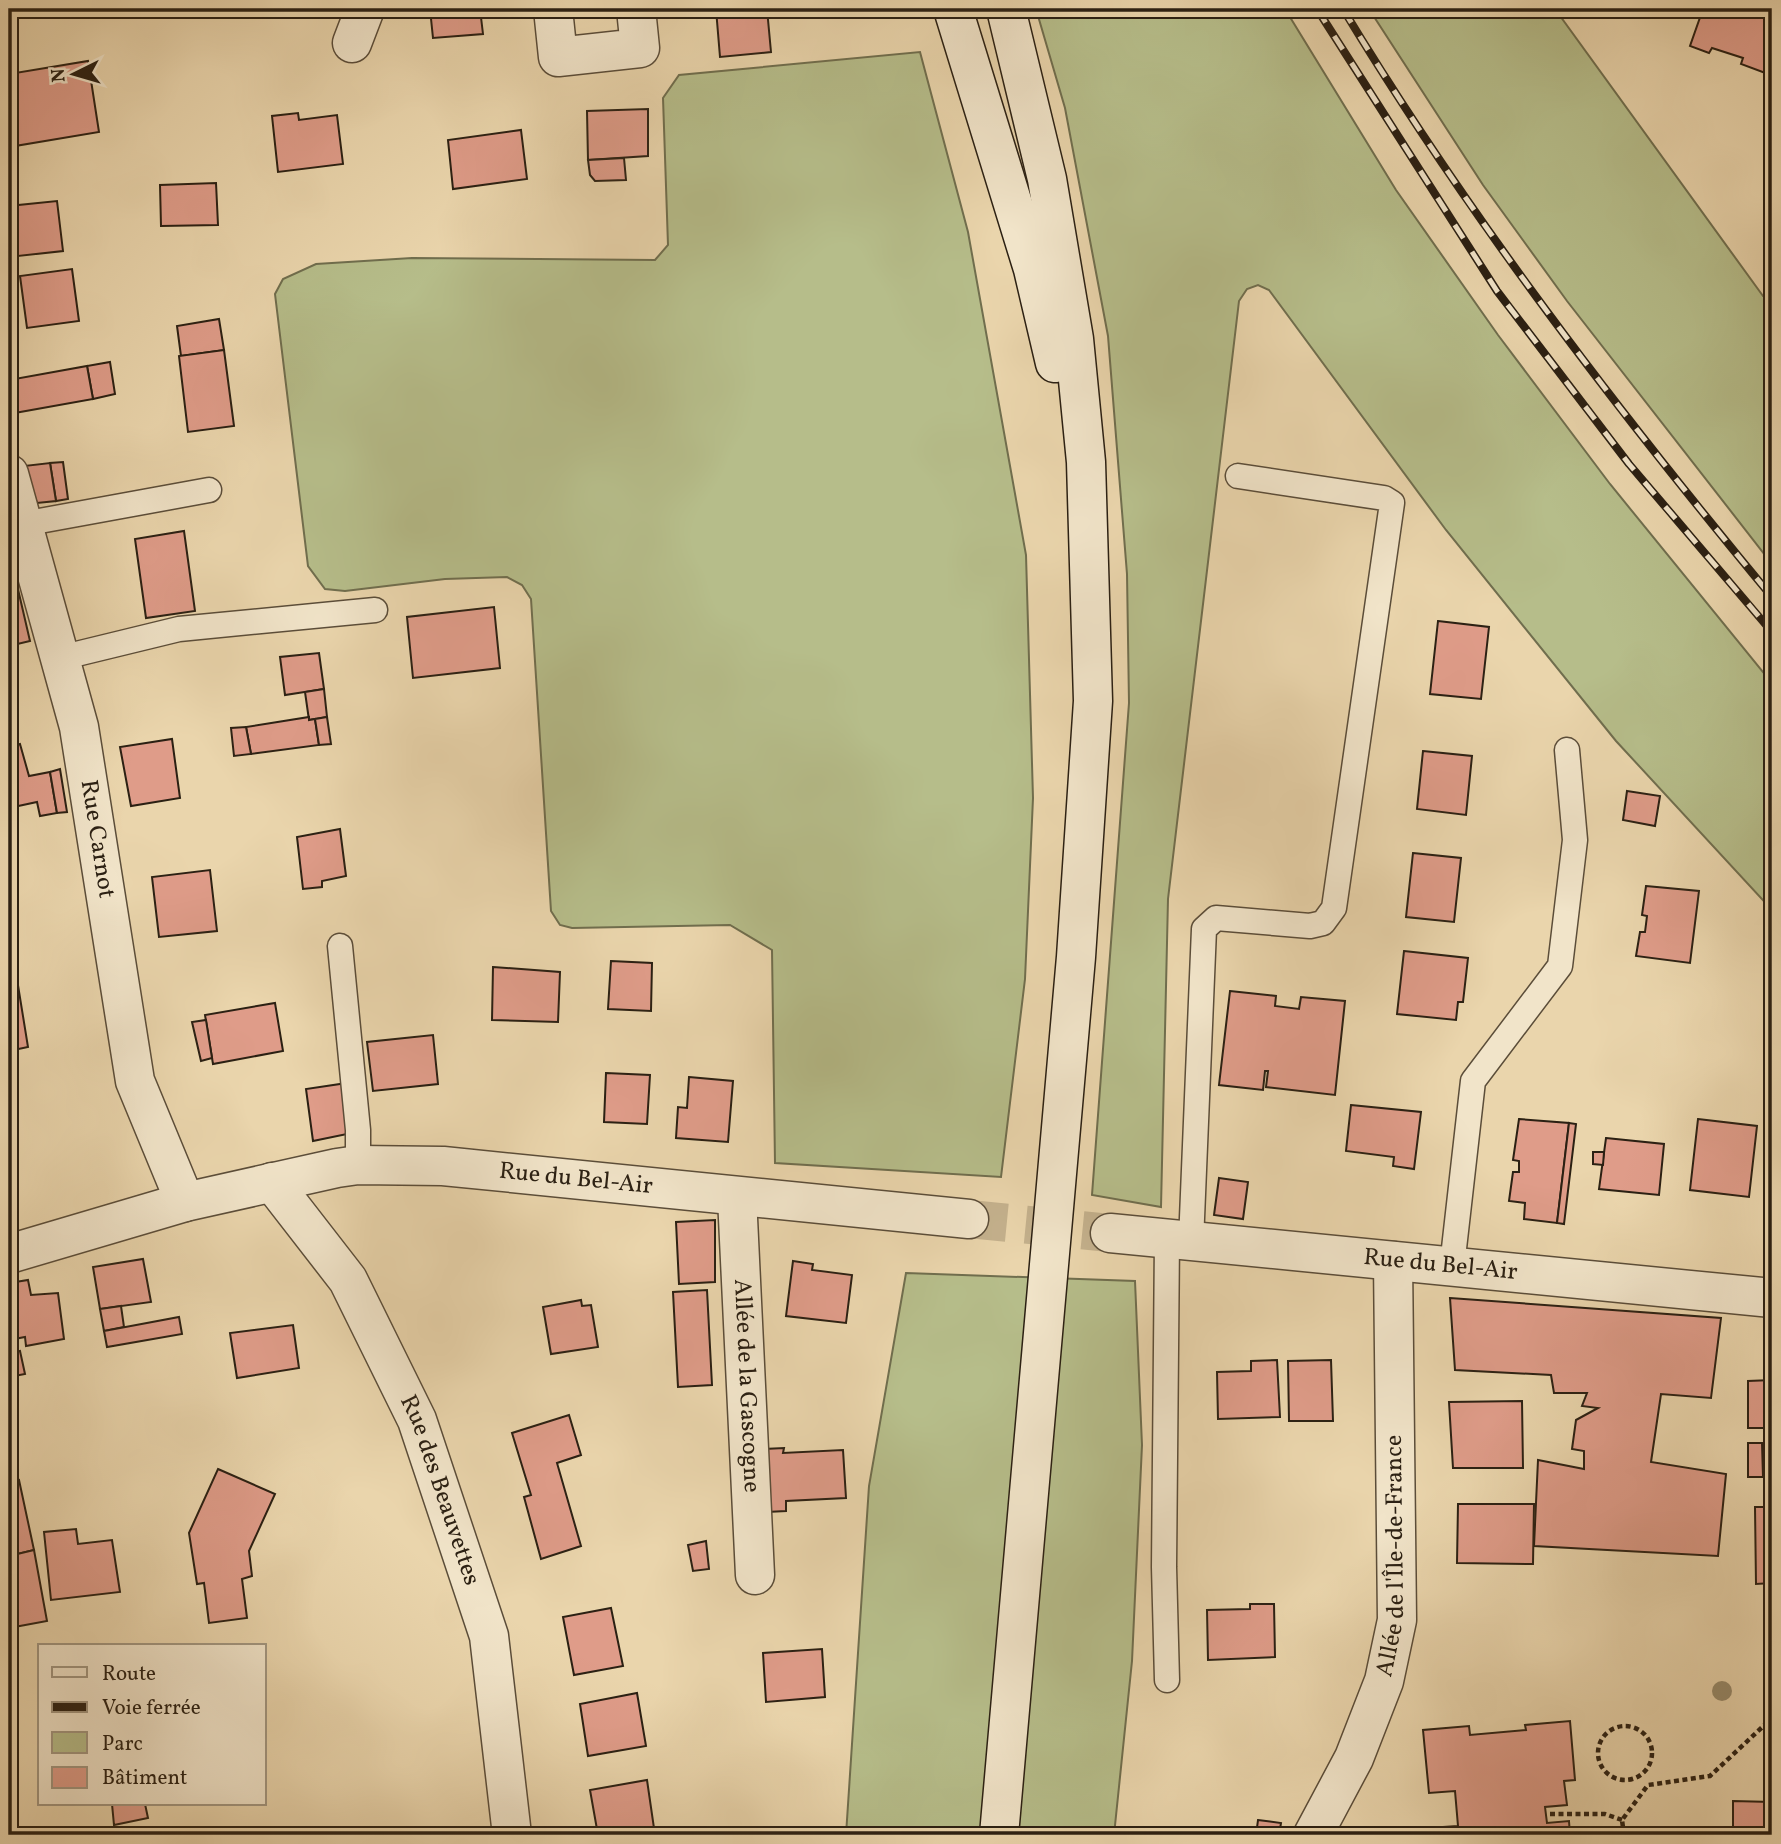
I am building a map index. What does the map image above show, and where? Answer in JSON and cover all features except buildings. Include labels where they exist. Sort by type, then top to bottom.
[{"type":"street","points":[[553,9],[558,57],[640,48],[636,9]]},
{"type":"street","points":[[953,9],[1033,269],[1057,373],[1088,543]]},
{"type":"street","points":[[999,1835],[1087,801],[1093,642],[1086,462],[1063,261],[1033,113],[1006,9]]},
{"type":"street","name":"Rue Carnot","points":[[9,474],[79,727],[135,1081],[185,1202]]},
{"type":"street","name":"Rue du Bel-Air","points":[[9,1254],[185,1202],[358,1165],[443,1166],[969,1219]]},
{"type":"street","name":"Rue des Beauvettes","points":[[272,1182],[348,1280],[416,1420],[489,1636],[512,1835]]},
{"type":"street","name":"Allée de la Gascogne","points":[[737,1197],[755,1575]]},
{"type":"street","name":"Rue du Bel-Air","points":[[1110,1233],[1772,1298]]},
{"type":"street","name":"Allée de l'Île-de-France","points":[[1313,1835],[1354,1758],[1384,1681],[1397,1620],[1393,1261]]},
{"type":"lane","points":[[1167,1680],[1164,1567],[1179,1241],[1204,929],[1216,918],[1310,926],[1323,923],[1334,908],[1392,503],[1384,498],[1238,476]]},
{"type":"lane","points":[[23,524],[209,490]]},
{"type":"lane","points":[[60,658],[179,629],[374,610]]},
{"type":"lane","points":[[1452,1266],[1473,1081],[1560,966],[1575,839],[1567,750]]},
{"type":"lane","points":[[340,946],[358,1130],[358,1165]]},
{"type":"path","points":[[1624,1835],[1622,1820],[1648,1785],[1710,1776],[1772,1718]]},
{"type":"path","points":[[1622,1726],[1634,1727],[1644,1733],[1652,1756],[1648,1768],[1639,1776],[1628,1780],[1605,1772],[1599,1762],[1598,1749],[1602,1738],[1610,1730],[1622,1726]]},
{"type":"path","points":[[1639,1776],[1648,1785]]},
{"type":"path","points":[[1550,1814],[1605,1814],[1622,1820]]},
{"type":"green space","points":[[1036,9],[1285,9],[1396,190],[1498,335],[1610,484],[1772,683],[1772,910],[1616,741],[1446,530],[1269,290],[1258,285],[1247,289],[1239,301],[1168,899],[1161,1207],[1092,1195],[1129,703],[1127,574],[1108,336],[1065,108]]},
{"type":"green space","points":[[1369,9],[1555,9],[1763,296],[1772,295],[1772,564],[1567,301],[1483,185]]},
{"type":"green space","points":[[920,52],[968,232],[1026,555],[1033,798],[1025,979],[1001,1177],[775,1163],[772,950],[730,925],[572,928],[560,925],[551,911],[531,599],[522,585],[507,577],[445,579],[345,591],[325,589],[308,566],[275,294],[283,279],[316,264],[412,258],[655,260],[668,245],[663,98],[679,75]]},
{"type":"green space","points":[[906,1273],[1135,1281],[1142,1445],[1132,1661],[1114,1835],[846,1835],[869,1486]]},
{"type":"tunnel","points":[[969,1219],[1110,1233]]},
{"type":"railway","points":[[1317,9],[1497,291],[1629,464],[1772,632]]},
{"type":"railway","points":[[1343,9],[1391,86],[1493,237],[1601,384],[1772,597]]}]
